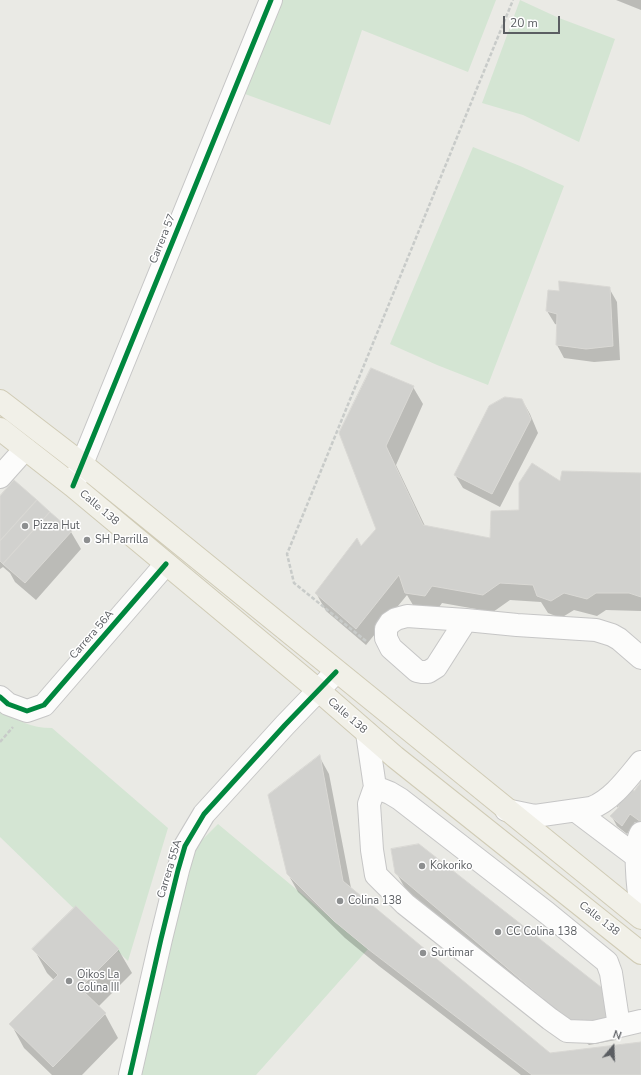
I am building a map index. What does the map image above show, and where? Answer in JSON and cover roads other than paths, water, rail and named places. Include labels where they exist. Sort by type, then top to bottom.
[{"type":"main road","name":"Calle 138","points":[[0,401],[82,464],[336,672],[641,918]]},
{"type":"main road","name":"Calle 138","points":[[0,429],[73,486],[318,690],[395,757],[641,953]]},
{"type":"street","name":"Carrera 57","points":[[73,486],[271,0]]},
{"type":"street","points":[[0,477],[25,449]]},
{"type":"street","name":"Carrera 56A","points":[[0,697],[8,704],[27,711],[44,705],[166,564]]},
{"type":"street","points":[[466,620],[436,667],[432,670],[422,672],[417,670],[391,648],[386,638],[386,630],[390,623],[401,616],[466,620],[604,632],[619,640],[641,658]]},
{"type":"street","name":"Carrera 55A","points":[[130,1075],[165,924],[185,846],[204,814],[336,672]]},
{"type":"street","points":[[367,733],[375,787],[369,804],[372,850],[376,874],[405,904],[550,1019],[567,1030],[594,1032],[641,1021]]},
{"type":"street","points":[[506,810],[535,816],[576,811],[598,806],[608,799],[641,762]]},
{"type":"street","points":[[375,787],[400,799],[547,913],[607,962],[611,973],[619,1026]]},
{"type":"street","points":[[576,811],[637,858]]},
{"type":"street","points":[[641,832],[638,840],[637,858],[638,893],[641,905]]},
{"type":"place","name":"Pizza Hut","points":[[25,526]]},
{"type":"place","name":"SH Parrilla","points":[[87,540]]},
{"type":"place","name":"Kokoriko","points":[[422,866]]},
{"type":"place","name":"Colina 138","points":[[340,901]]},
{"type":"place","name":"CC Colina 138","points":[[498,932]]},
{"type":"place","name":"Surtimar","points":[[423,953]]},
{"type":"place","name":"Oikos La Colina III","points":[[69,981]]}]
